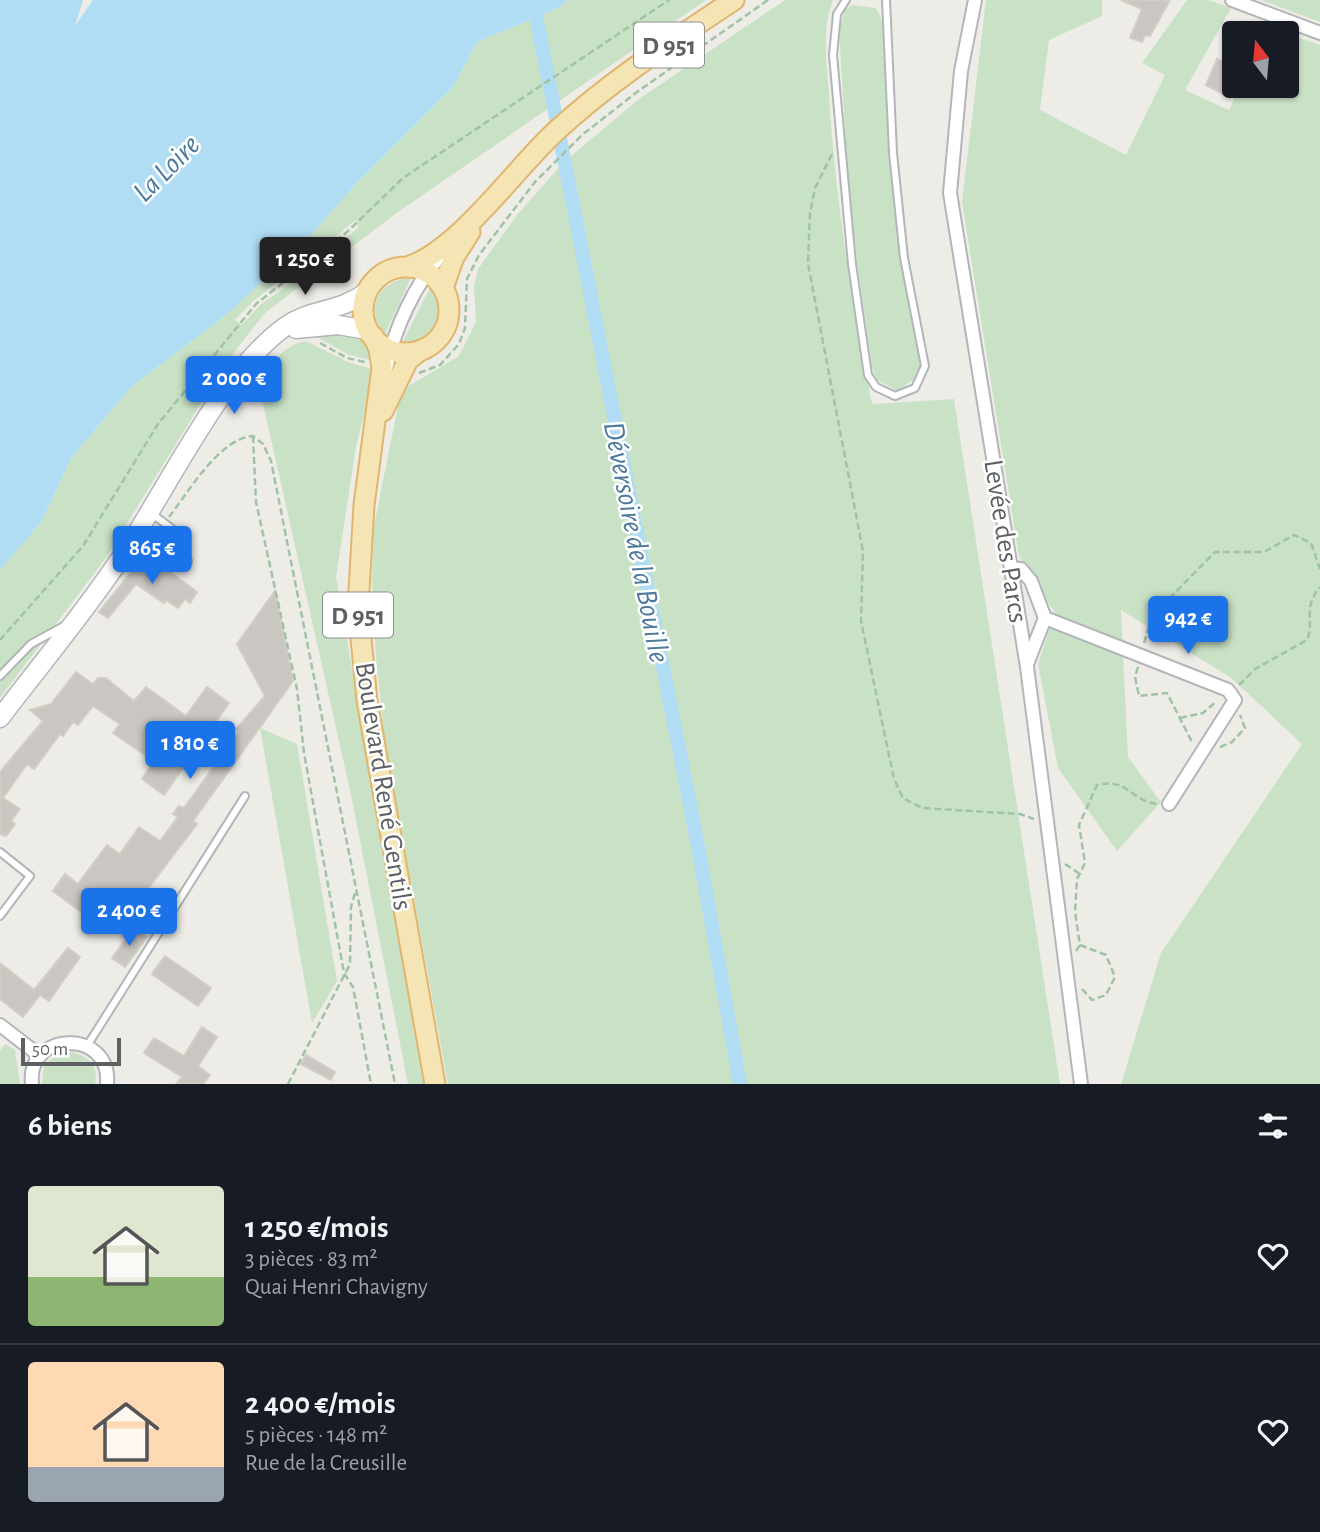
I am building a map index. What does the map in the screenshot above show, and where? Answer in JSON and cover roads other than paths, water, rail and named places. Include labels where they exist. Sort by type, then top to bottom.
[{"type":"main road","name":"D 951","points":[[407,267],[435,255],[553,134],[603,90],[734,0]]},
{"type":"main road","name":"D 951","points":[[443,288],[454,257],[509,181]]},
{"type":"main road","points":[[0,718],[157,517],[236,379],[270,340],[300,318],[340,309],[368,291],[384,274],[407,267],[427,274],[443,288]]},
{"type":"main road","name":"Boulevard René Gentils","points":[[371,445],[389,394],[408,360],[439,338],[448,319],[449,308],[443,288]]},
{"type":"main road","name":"Boulevard René Gentils","points":[[368,291],[363,310],[370,333],[379,349],[382,368],[371,445],[358,594],[360,634],[367,701],[435,1084]]},
{"type":"main road","points":[[270,340],[296,329],[321,325],[370,333],[391,350],[403,353],[421,350]]},
{"type":"street","name":"Levée des Parcs","points":[[975,0],[961,71],[950,193],[1027,665],[1064,971],[1081,1084]]},
{"type":"street","points":[[1232,0],[1320,33]]},
{"type":"street","points":[[371,445],[391,350],[427,274],[509,181]]},
{"type":"street","points":[[1012,568],[1021,569],[1031,581],[1045,618],[1027,665]]},
{"type":"street","points":[[1045,618],[1231,695],[1169,804]]},
{"type":"street","points":[[0,1025],[40,1056]]},
{"type":"street","points":[[32,1084],[34,1066],[40,1056],[62,1042],[87,1046],[104,1064],[107,1084]]},
{"type":"lane","points":[[846,0],[837,14],[834,55],[839,140],[852,264],[868,375],[876,387],[895,396],[915,388],[925,366],[903,244],[893,153],[886,0]]},
{"type":"lane","points":[[157,517],[176,531],[188,561]]},
{"type":"lane","points":[[0,676],[31,644],[75,620]]},
{"type":"lane","points":[[87,1046],[245,796]]},
{"type":"lane","points":[[0,852],[30,876],[0,916]]},
{"type":"water","name":"La Loire","points":[[0,0],[83,0],[75,26],[93,0],[567,0],[560,7],[477,42],[453,87],[355,185],[304,243],[226,315],[131,387],[72,457],[41,522],[0,570]]},
{"type":"waterway","name":"Déversoire de la Bouille","points":[[533,0],[697,841],[740,1084]]}]
